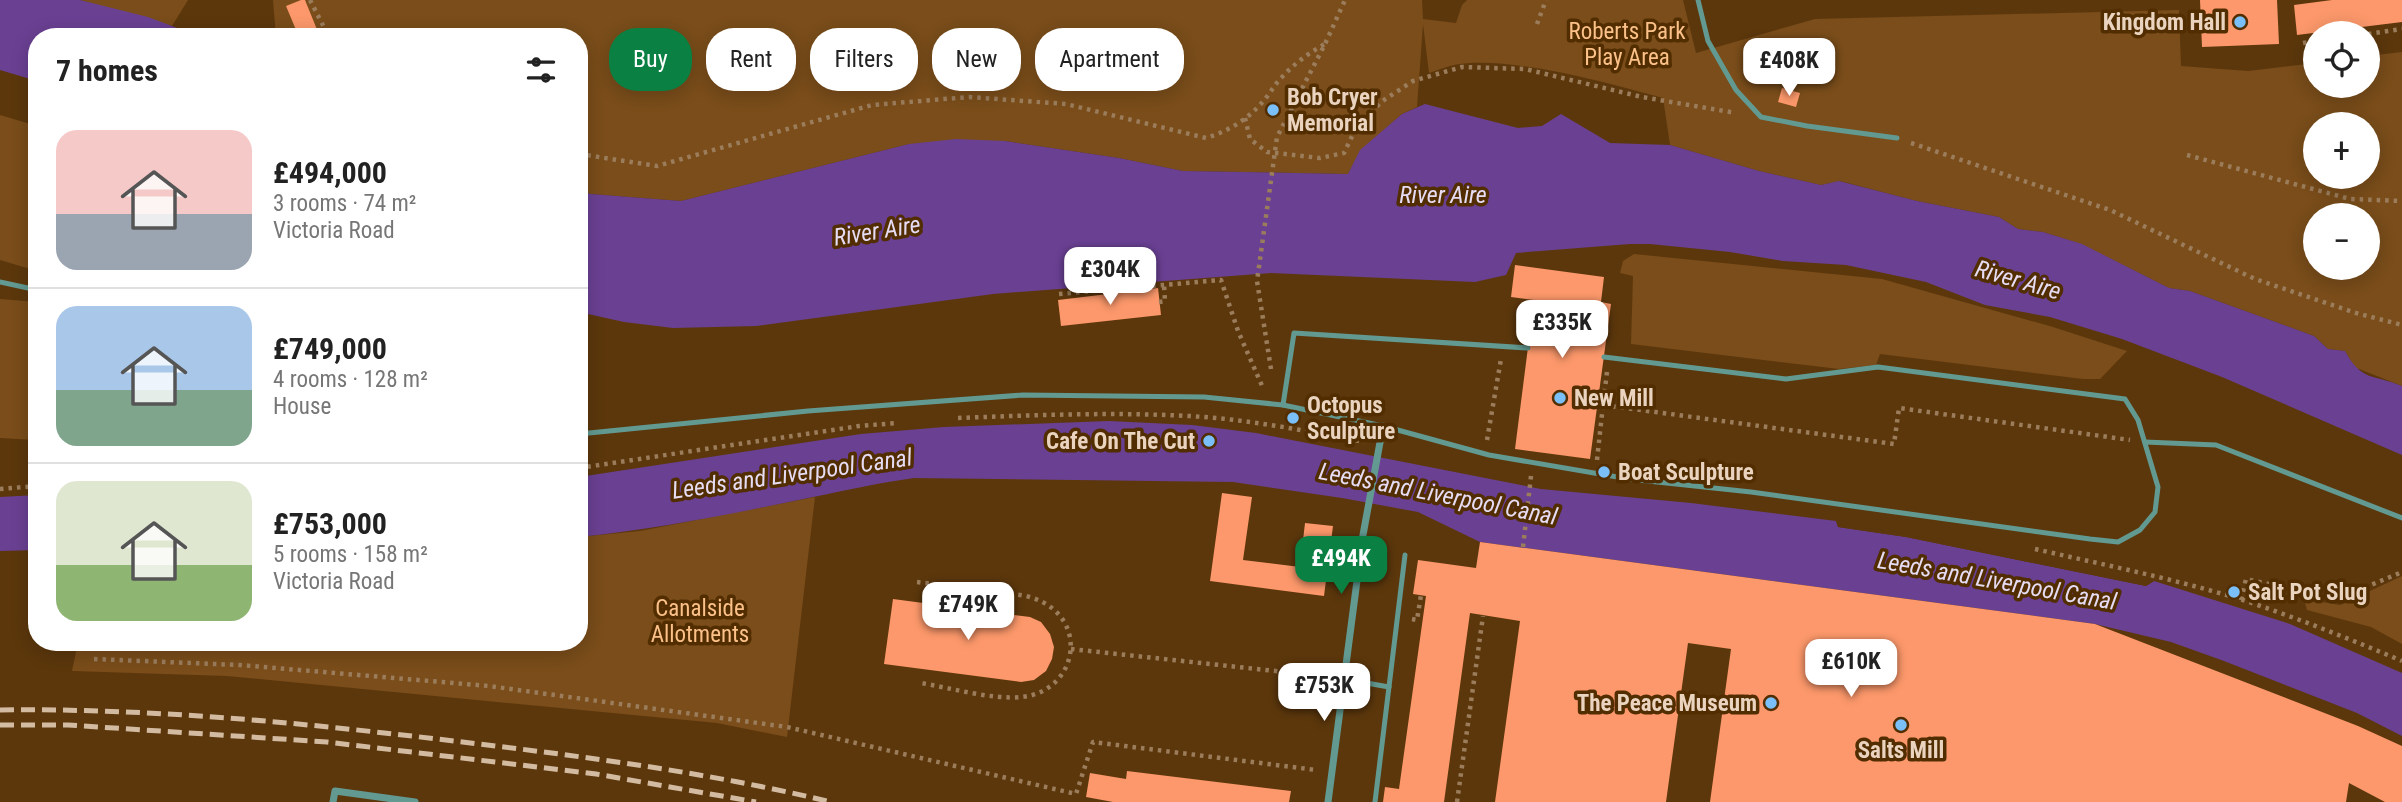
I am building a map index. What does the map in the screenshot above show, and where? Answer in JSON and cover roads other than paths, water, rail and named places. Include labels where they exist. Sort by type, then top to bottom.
[{"type":"street","points":[[1328,802],[1363,535],[1383,426]]},
{"type":"street","points":[[333,802],[335,791],[415,802]]},
{"type":"lane","points":[[1698,0],[1708,41],[1736,90],[1761,117],[1897,138]]},
{"type":"lane","points":[[0,282],[28,288]]},
{"type":"lane","points":[[1283,405],[1294,333],[1528,348]]},
{"type":"lane","points":[[588,432],[808,411],[1023,396],[1204,397],[1283,405],[1383,426],[1489,455],[1629,479],[1751,492],[2118,542],[2140,530],[2155,512],[2158,487],[2138,420],[2125,399],[1878,367],[1786,379],[1606,357]]},
{"type":"lane","points":[[2145,442],[2216,446],[2402,518]]},
{"type":"lane","points":[[1375,802],[1405,555]]},
{"type":"lane","points":[[1344,679],[1389,687]]},
{"type":"water","points":[[0,0],[80,0],[148,17],[177,28],[28,28],[28,78],[0,70]]},
{"type":"water","name":"River Aire","points":[[1425,104],[1518,128],[1542,126],[1561,114],[1610,143],[1670,145],[1759,171],[1821,185],[1839,181],[1917,201],[1999,217],[2018,229],[2043,232],[2082,244],[2169,288],[2190,291],[2314,336],[2328,349],[2345,351],[2363,373],[2402,386],[2402,455],[2222,377],[2122,339],[2050,317],[1985,305],[1926,282],[1846,265],[1783,261],[1730,252],[1650,244],[1516,253],[1506,275],[1475,282],[1271,273],[993,294],[756,326],[673,328],[588,314],[588,193],[681,201],[909,144],[956,139],[1005,141],[1119,158],[1183,171],[1348,174],[1360,150],[1402,114]]},
{"type":"water","name":"Leeds and Liverpool Canal","points":[[1109,421],[1192,425],[1256,433],[1541,489],[1691,503],[1836,521],[1838,527],[1906,537],[2146,586],[2154,581],[2290,624],[2402,673],[2402,736],[2357,713],[2224,661],[2171,642],[2095,624],[1480,542],[1418,512],[1233,482],[914,478],[697,520],[588,536],[588,476],[861,434],[944,427]]},
{"type":"water","points":[[28,495],[28,550],[0,551],[0,497]]},
{"type":"railway","points":[[0,710],[170,714],[398,734],[643,766],[738,782],[831,802]]},
{"type":"railway","points":[[0,725],[68,725],[327,742],[596,774],[756,802]]},
{"type":"place","name":"Kingdom Hall","points":[[2240,22]]},
{"type":"place","name":"Bob Cryer Memorial","points":[[1273,110]]},
{"type":"place","name":"New Mill","points":[[1560,398]]},
{"type":"place","name":"Octopus Sculpture","points":[[1293,418]]},
{"type":"place","name":"Cafe On The Cut","points":[[1209,441]]},
{"type":"place","name":"Boat Sculpture","points":[[1604,472]]},
{"type":"place","name":"Salt Pot Slug","points":[[2234,592]]},
{"type":"place","name":"The Peace Museum","points":[[1771,703]]},
{"type":"place","name":"Salts Mill","points":[[1901,725]]},
{"type":"park label","name":"Roberts Park Play Area","points":[[1627,44]]},
{"type":"park label","name":"Canalside Allotments","points":[[700,621]]}]
